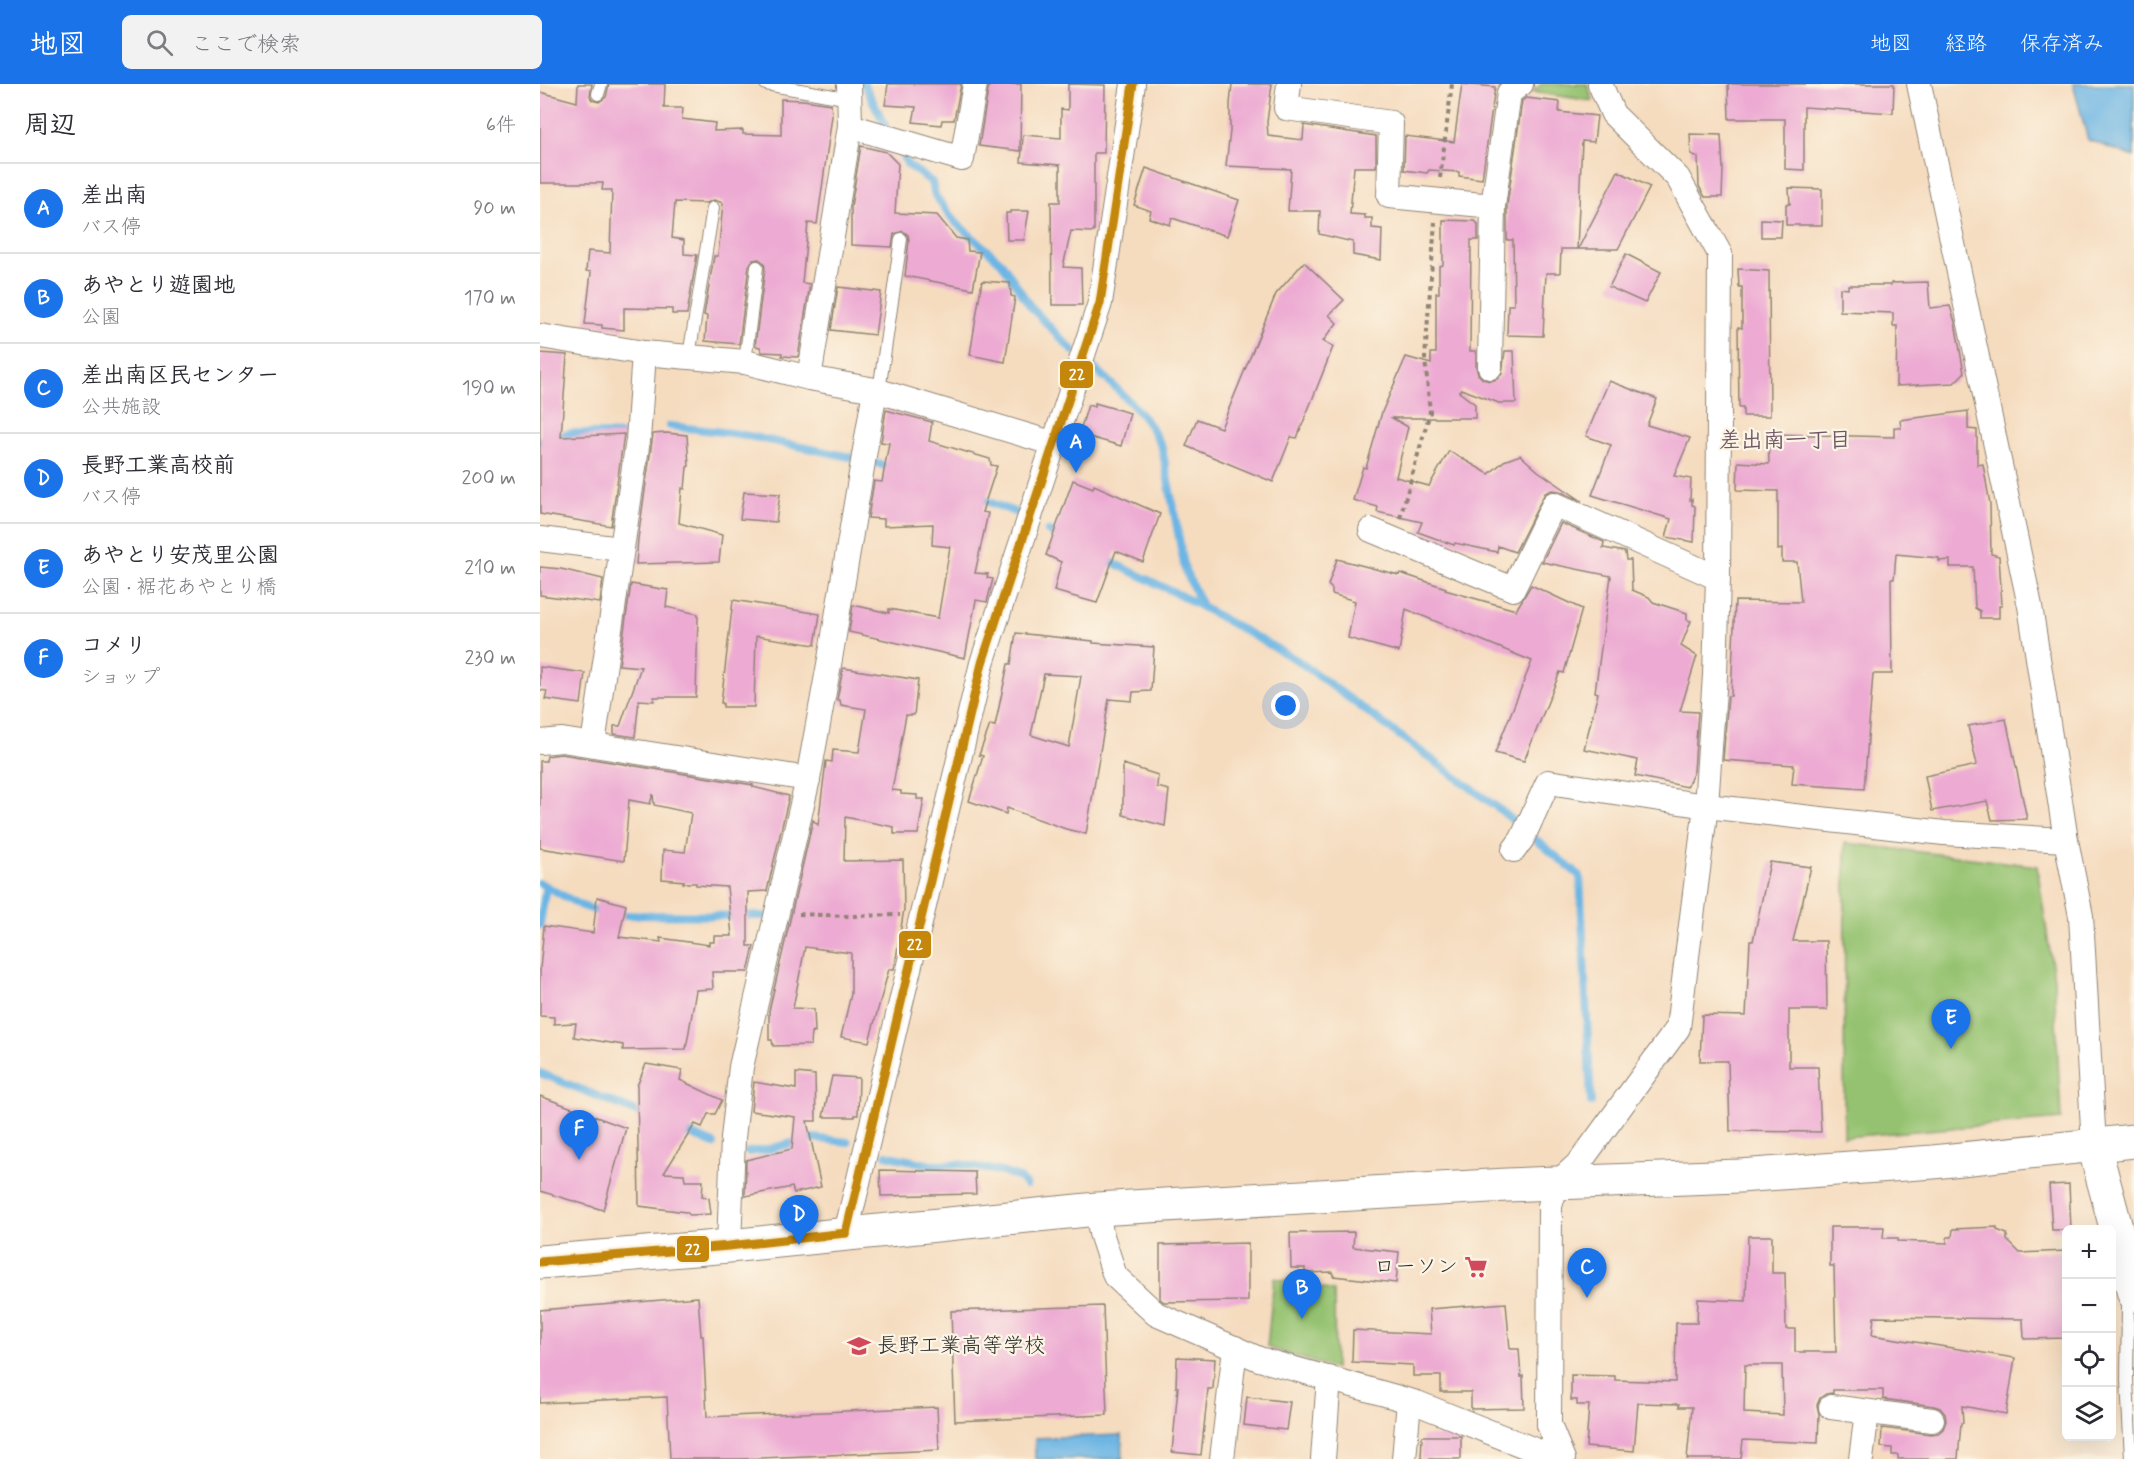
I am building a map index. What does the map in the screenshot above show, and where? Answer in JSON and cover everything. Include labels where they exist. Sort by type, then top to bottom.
[{"type":"street","points":[[850,126],[962,159],[975,84]]},
{"type":"street","points":[[846,1233],[982,663],[1100,303],[1133,84]]},
{"type":"street","points":[[1289,84],[1286,108],[1391,123],[1389,196],[1493,206]]},
{"type":"street","points":[[1490,367],[1493,206],[1509,93],[1521,84]]},
{"type":"street","points":[[1563,1459],[1549,1425],[1550,1206],[1557,1183],[1580,1162],[1678,1028],[1706,806],[1715,675],[1718,578],[1720,255],[1678,178],[1613,114],[1600,84]]},
{"type":"street","points":[[1918,84],[2030,606],[2066,840],[2081,916],[2115,1143],[2134,1293]]},
{"type":"street","points":[[809,378],[850,126],[849,91]]},
{"type":"street","points":[[540,336],[644,353],[745,362],[809,378],[877,390],[1054,444]]},
{"type":"street","points":[[593,744],[638,440],[644,353]]},
{"type":"street","points":[[729,1246],[733,1138],[741,1066],[808,779],[877,390]]},
{"type":"street","points":[[1371,530],[1513,589],[1554,504],[1718,578]]},
{"type":"street","points":[[540,539],[621,549]]},
{"type":"street","points":[[540,742],[562,740],[593,744],[808,779]]},
{"type":"street","points":[[1522,838],[1548,782],[1706,806],[1944,833],[2066,840]]},
{"type":"street","points":[[540,1262],[729,1246],[1097,1209],[1557,1183],[1751,1175],[1933,1162],[2115,1143]]},
{"type":"street","points":[[1097,1209],[1101,1233],[1115,1276],[1156,1314],[1259,1359],[1409,1401],[1557,1459]]},
{"type":"street","points":[[1222,1459],[1235,1348]]},
{"type":"street","points":[[1323,1459],[1329,1378]]},
{"type":"street","points":[[1404,1459],[1409,1401]]},
{"type":"street","points":[[1831,1407],[1932,1420]]},
{"type":"street","points":[[1861,1459],[1867,1412]]},
{"type":"lane","points":[[766,84],[849,91]]},
{"type":"lane","points":[[689,356],[713,208]]},
{"type":"lane","points":[[877,390],[901,239]]},
{"type":"lane","points":[[745,362],[757,267]]},
{"type":"lane","points":[[2131,1459],[2127,1380],[2128,1304],[2134,1293]]},
{"type":"path","points":[[1395,539],[1430,412],[1425,358],[1437,201],[1452,84]]},
{"type":"path","points":[[778,912],[847,916],[922,914]]},
{"type":"green space","points":[[1542,84],[1587,84],[1593,101],[1532,92]]},
{"type":"green space","points":[[1845,843],[2037,866],[2054,979],[2061,1119],[1844,1137]]},
{"type":"green space","points":[[1274,1278],[1334,1291],[1335,1369],[1267,1347]]},
{"type":"water","points":[[2073,84],[2134,84],[2134,157],[2088,140]]},
{"type":"water","points":[[1122,1435],[1123,1459],[1035,1459],[1035,1438]]},
{"type":"building","points":[[578,84],[592,84],[590,96],[592,100],[599,102],[606,97],[609,84],[665,84],[664,108],[683,108],[682,119],[715,123],[714,131],[743,130],[743,134],[781,135],[781,99],[831,104],[832,116],[817,224],[808,223],[802,283],[810,284],[798,357],[762,352],[760,347],[755,346],[765,268],[764,263],[759,259],[753,260],[749,266],[739,344],[705,341],[707,316],[704,315],[714,256],[718,256],[723,203],[714,200],[707,203],[675,202],[672,238],[684,240],[684,254],[697,255],[687,314],[672,314],[672,309],[624,308],[624,330],[585,324],[591,272],[586,271],[588,251],[610,253],[612,190],[602,190],[603,183],[540,183],[540,92],[577,102]]},
{"type":"building","points":[[888,84],[961,84],[954,120],[942,120],[941,125],[913,122],[916,107],[885,105]]},
{"type":"building","points":[[989,84],[1021,84],[1020,151],[979,146]]},
{"type":"building","points":[[1068,84],[1105,85],[1104,153],[1094,153],[1094,232],[1071,231],[1063,267],[1081,268],[1082,305],[1052,305],[1051,202],[1060,202],[1060,165],[1021,162],[1023,135],[1061,138],[1061,109],[1068,110]]},
{"type":"building","points":[[1232,84],[1272,84],[1267,122],[1268,136],[1303,140],[1304,125],[1376,136],[1376,167],[1354,167],[1350,214],[1372,218],[1372,228],[1382,229],[1381,260],[1353,255],[1353,242],[1319,234],[1320,211],[1288,211],[1291,169],[1226,166]]},
{"type":"building","points":[[1462,84],[1495,87],[1482,179],[1459,176],[1459,172],[1429,170],[1427,173],[1404,170],[1405,136],[1454,142]]},
{"type":"building","points":[[1728,84],[1894,84],[1893,113],[1804,107],[1804,170],[1785,169],[1785,119],[1729,119]]},
{"type":"building","points":[[1526,98],[1560,102],[1559,112],[1597,116],[1594,142],[1582,141],[1577,249],[1561,249],[1560,273],[1546,273],[1543,336],[1507,335],[1508,305],[1514,305],[1513,240],[1507,240],[1507,206],[1522,101]]},
{"type":"building","points":[[1690,134],[1721,135],[1722,197],[1705,197],[1699,186],[1698,157],[1691,154]]},
{"type":"building","points":[[861,146],[886,152],[898,164],[895,213],[937,215],[956,238],[967,240],[968,251],[980,252],[973,289],[905,276],[909,240],[908,235],[903,231],[894,234],[892,247],[851,245],[851,207]]},
{"type":"building","points":[[1146,168],[1239,200],[1227,236],[1172,218],[1170,225],[1149,218],[1151,211],[1134,205]]},
{"type":"building","points":[[1618,171],[1650,187],[1618,249],[1578,249]]},
{"type":"building","points":[[1789,188],[1822,189],[1822,225],[1786,225],[1786,204],[1790,204]]},
{"type":"building","points":[[1029,211],[1024,240],[1007,240],[1006,213]]},
{"type":"building","points":[[1761,219],[1782,220],[1781,237],[1761,237]]},
{"type":"building","points":[[1443,220],[1475,221],[1478,224],[1478,240],[1471,240],[1470,351],[1476,351],[1478,374],[1490,381],[1502,374],[1505,351],[1514,351],[1516,403],[1499,403],[1461,389],[1459,392],[1475,404],[1475,418],[1392,418],[1408,427],[1396,477],[1429,486],[1449,451],[1489,474],[1504,461],[1520,455],[1538,471],[1582,501],[1559,491],[1552,490],[1545,493],[1515,552],[1498,546],[1497,552],[1455,543],[1454,545],[1418,532],[1422,522],[1377,512],[1378,507],[1353,500],[1363,467],[1366,468],[1382,412],[1406,357],[1431,364],[1431,353],[1436,353],[1436,293],[1439,293],[1439,266],[1443,265]]},
{"type":"building","points":[[1626,254],[1661,272],[1645,303],[1609,287]]},
{"type":"building","points":[[1304,262],[1344,300],[1329,315],[1337,323],[1323,341],[1333,347],[1297,438],[1291,437],[1273,482],[1186,446],[1197,419],[1221,428],[1276,294]]},
{"type":"building","points":[[1738,269],[1769,271],[1770,416],[1743,416],[1743,408],[1739,408],[1738,327],[1742,328],[1742,287],[1739,287]]},
{"type":"building","points":[[982,281],[1010,283],[1011,296],[1015,297],[1005,362],[970,355]]},
{"type":"building","points":[[1928,282],[1930,308],[1950,306],[1964,373],[1954,383],[1896,386],[1897,326],[1893,326],[1893,313],[1840,311],[1840,288],[1848,289],[1848,285]]},
{"type":"building","points":[[838,287],[881,292],[875,335],[831,330]]},
{"type":"building","points":[[540,353],[567,355],[561,437],[624,434],[611,526],[540,514]]},
{"type":"building","points":[[1609,381],[1657,399],[1647,425],[1690,438],[1674,476],[1691,479],[1690,500],[1692,499],[1692,505],[1695,506],[1694,542],[1666,537],[1671,519],[1592,495],[1611,445],[1586,436]]},
{"type":"building","points":[[1095,403],[1130,413],[1121,446],[1079,434],[1088,405],[1095,407]]},
{"type":"building","points":[[886,410],[932,422],[929,441],[990,459],[991,465],[997,466],[982,512],[988,513],[975,573],[988,574],[987,578],[993,579],[987,602],[976,600],[965,658],[849,632],[853,605],[889,613],[889,609],[938,618],[950,547],[932,545],[933,524],[884,526],[884,519],[868,518],[874,481],[882,482],[889,443],[881,442]]},
{"type":"building","points":[[1968,411],[1968,429],[1977,430],[1977,465],[1983,464],[1990,504],[1991,554],[1999,556],[2002,606],[1999,606],[1999,618],[1980,618],[1980,611],[1975,608],[1973,567],[1950,567],[1950,560],[1939,561],[1939,558],[1896,554],[1894,579],[1891,579],[1892,674],[1873,674],[1864,789],[1792,784],[1794,765],[1723,760],[1728,696],[1731,696],[1735,601],[1801,602],[1797,562],[1782,562],[1782,549],[1778,550],[1778,491],[1737,490],[1738,462],[1769,464],[1768,434],[1894,437],[1894,427],[1901,428],[1900,420]]},
{"type":"building","points":[[653,434],[687,435],[689,466],[685,489],[682,488],[679,523],[722,535],[719,562],[636,564]]},
{"type":"building","points":[[1073,480],[1093,488],[1094,485],[1160,514],[1143,562],[1116,551],[1097,603],[1054,591],[1061,562],[1046,555]]},
{"type":"building","points":[[744,492],[780,494],[776,522],[740,519]]},
{"type":"building","points":[[1561,523],[1604,542],[1603,548],[1625,552],[1626,560],[1631,560],[1632,590],[1649,597],[1653,602],[1687,613],[1687,620],[1691,621],[1681,646],[1697,656],[1680,711],[1698,712],[1694,771],[1687,787],[1635,776],[1638,760],[1584,749],[1598,693],[1595,692],[1611,576],[1542,562]]},
{"type":"building","points":[[1337,559],[1399,575],[1400,573],[1446,588],[1445,590],[1516,610],[1531,585],[1582,609],[1564,673],[1560,672],[1524,761],[1495,753],[1532,661],[1406,609],[1399,652],[1348,638],[1355,601],[1332,594],[1332,589],[1328,585]]},
{"type":"building","points":[[540,567],[561,569],[603,579],[600,603],[540,595]]},
{"type":"building","points":[[631,584],[668,590],[666,607],[698,614],[696,697],[654,697],[654,701],[639,700],[635,737],[614,734],[614,726],[620,726],[641,667],[619,665]]},
{"type":"building","points":[[733,600],[820,614],[815,645],[756,636],[754,707],[723,707],[721,703]]},
{"type":"building","points":[[1016,633],[1093,641],[1093,643],[1154,647],[1151,691],[1133,692],[1132,701],[1109,699],[1086,834],[1007,808],[1006,814],[969,801],[983,756],[979,755],[990,725],[995,726],[1008,664],[1011,664]],"holes":[[[1044,674],[1081,676],[1069,747],[1031,735]]]},
{"type":"building","points":[[540,667],[585,673],[581,704],[545,699],[547,691],[540,690]]},
{"type":"building","points":[[843,668],[918,680],[914,715],[906,715],[892,790],[901,791],[901,794],[917,795],[917,799],[924,799],[918,834],[894,834],[894,827],[845,817],[844,861],[903,860],[904,909],[895,965],[894,969],[889,969],[869,1042],[841,1037],[851,994],[851,953],[805,947],[793,1008],[814,1009],[815,1032],[812,1031],[811,1045],[773,1046],[772,1040],[769,1040],[769,1011],[813,820],[818,825],[826,761],[832,762],[833,750],[859,752],[866,709],[841,705],[840,700],[837,700]]},
{"type":"building","points":[[2006,719],[2027,819],[1992,820],[1987,801],[1932,811],[1925,776],[1977,765],[1968,726]]},
{"type":"building","points":[[561,754],[753,785],[753,787],[789,796],[767,891],[748,892],[748,946],[754,946],[748,972],[712,972],[713,989],[696,990],[686,1049],[623,1050],[623,1045],[574,1037],[576,1023],[554,1024],[554,1017],[540,1016],[540,969],[544,926],[593,933],[597,897],[626,905],[619,937],[661,942],[660,938],[709,945],[709,942],[714,942],[714,936],[732,936],[727,887],[696,885],[696,883],[662,879],[663,850],[685,852],[691,813],[654,805],[653,794],[650,804],[629,800],[624,861],[540,848],[540,761],[546,761],[547,756]]},
{"type":"building","points":[[1123,764],[1158,775],[1157,787],[1169,790],[1165,826],[1123,815]]},
{"type":"building","points":[[1770,862],[1811,867],[1793,941],[1826,941],[1827,1010],[1789,1010],[1789,1067],[1818,1067],[1821,1132],[1730,1131],[1728,1061],[1700,1061],[1702,1015],[1746,1016],[1750,941],[1753,941]]},
{"type":"building","points":[[646,1064],[682,1070],[680,1080],[722,1100],[715,1114],[708,1114],[702,1127],[695,1124],[664,1173],[684,1174],[685,1181],[703,1181],[702,1196],[709,1198],[711,1214],[690,1215],[686,1212],[639,1206],[637,1086]]},
{"type":"building","points":[[796,1073],[815,1075],[816,1121],[807,1121],[821,1187],[794,1193],[792,1187],[745,1196],[746,1160],[792,1149],[795,1117],[751,1111],[754,1082],[796,1089]]},
{"type":"building","points":[[832,1076],[859,1078],[858,1115],[855,1117],[823,1117]]},
{"type":"building","points":[[540,1096],[626,1128],[603,1210],[540,1191]]},
{"type":"building","points":[[880,1170],[975,1172],[976,1194],[881,1196]]},
{"type":"building","points":[[2069,1184],[2071,1225],[2062,1225],[2062,1230],[2052,1230],[2049,1185]]},
{"type":"building","points":[[1830,1227],[1884,1227],[1883,1238],[1898,1238],[1898,1241],[1947,1243],[1947,1237],[1952,1237],[1953,1229],[1997,1227],[1997,1230],[2007,1234],[2007,1240],[2020,1253],[2062,1251],[2062,1338],[2024,1339],[2023,1319],[1874,1317],[1872,1335],[2015,1358],[2006,1414],[1962,1406],[1963,1423],[1961,1423],[1958,1459],[1898,1459],[1898,1455],[1892,1455],[1892,1448],[1881,1447],[1882,1428],[1931,1434],[1943,1429],[1946,1421],[1945,1414],[1940,1408],[1883,1399],[1883,1390],[1833,1390],[1833,1393],[1820,1398],[1817,1405],[1818,1443],[1743,1440],[1741,1459],[1687,1459],[1692,1407],[1679,1407],[1679,1404],[1638,1403],[1634,1451],[1586,1447],[1589,1405],[1577,1405],[1577,1400],[1571,1400],[1571,1375],[1615,1376],[1615,1380],[1675,1382],[1676,1323],[1697,1323],[1698,1299],[1746,1301],[1748,1236],[1772,1236],[1772,1273],[1785,1273],[1786,1329],[1795,1329],[1795,1352],[1836,1352],[1834,1266],[1830,1266]],"holes":[[[1745,1365],[1782,1365],[1783,1415],[1744,1413]]]},
{"type":"building","points":[[1354,1232],[1353,1247],[1399,1252],[1396,1283],[1333,1276],[1333,1272],[1305,1273],[1305,1268],[1291,1268],[1290,1233]]},
{"type":"building","points":[[1248,1243],[1248,1301],[1164,1302],[1160,1299],[1160,1245]]},
{"type":"building","points":[[698,1297],[701,1336],[703,1336],[707,1417],[937,1407],[939,1450],[740,1459],[670,1459],[667,1397],[540,1403],[540,1310]]},
{"type":"building","points":[[1506,1303],[1510,1349],[1519,1349],[1524,1408],[1471,1409],[1471,1392],[1441,1392],[1441,1376],[1413,1376],[1413,1365],[1352,1362],[1353,1330],[1431,1334],[1429,1309]]},
{"type":"building","points":[[1103,1306],[1107,1415],[955,1421],[951,1311]]},
{"type":"building","points":[[1177,1357],[1215,1359],[1213,1389],[1208,1389],[1201,1455],[1172,1452],[1178,1387],[1176,1387]]},
{"type":"building","points":[[1247,1397],[1290,1402],[1286,1430],[1244,1425]]},
{"type":"building","points":[[1422,1436],[1461,1436],[1461,1459],[1421,1459]]},
{"type":"waterway","points":[[864,84],[885,125]]},
{"type":"waterway","points":[[901,153],[908,165],[932,182],[935,195],[954,221],[1002,263],[1030,306],[1073,351]]},
{"type":"waterway","points":[[1093,367],[1141,414],[1162,448],[1185,570],[1203,608]]},
{"type":"waterway","points":[[670,426],[739,434],[850,457]]},
{"type":"waterway","points":[[540,441],[571,433],[621,435]]},
{"type":"waterway","points":[[873,462],[894,469]]},
{"type":"waterway","points":[[976,497],[1020,514]]},
{"type":"waterway","points":[[1048,531],[1062,539]]},
{"type":"waterway","points":[[1103,558],[1184,597],[1297,660],[1498,808],[1580,876],[1591,1102]]},
{"type":"waterway","points":[[540,883],[582,906],[604,913]]},
{"type":"waterway","points":[[540,925],[546,886]]},
{"type":"waterway","points":[[615,915],[766,916]]},
{"type":"waterway","points":[[540,1073],[647,1116]]},
{"type":"waterway","points":[[680,1130],[714,1144]]},
{"type":"waterway","points":[[748,1152],[812,1138],[848,1142]]},
{"type":"waterway","points":[[886,1155],[931,1165],[959,1164],[999,1171],[1020,1178],[1026,1185]]},
{"type":"transit line","name":"22","points":[[846,1233],[982,663],[1100,303],[1133,84]]},
{"type":"transit line","name":"22","points":[[540,1262],[729,1246],[846,1233]]},
{"type":"place","name":"差出南","points":[[1076,473]]},
{"type":"place","name":"あやとり安茂里公園","points":[[1951,1049]]},
{"type":"place","name":"コメリ","points":[[579,1160]]},
{"type":"place","name":"長野工業高校前","points":[[799,1245]]},
{"type":"place","name":"ローソン","points":[[1476,1267]]},
{"type":"place","name":"差出南区民センター","points":[[1587,1298]]},
{"type":"place","name":"あやとり遊園地","points":[[1302,1319]]},
{"type":"place","name":"長野工業高等学校","points":[[859,1346]]},
{"type":"district","name":"差出南一丁目","points":[[1785,441]]}]
